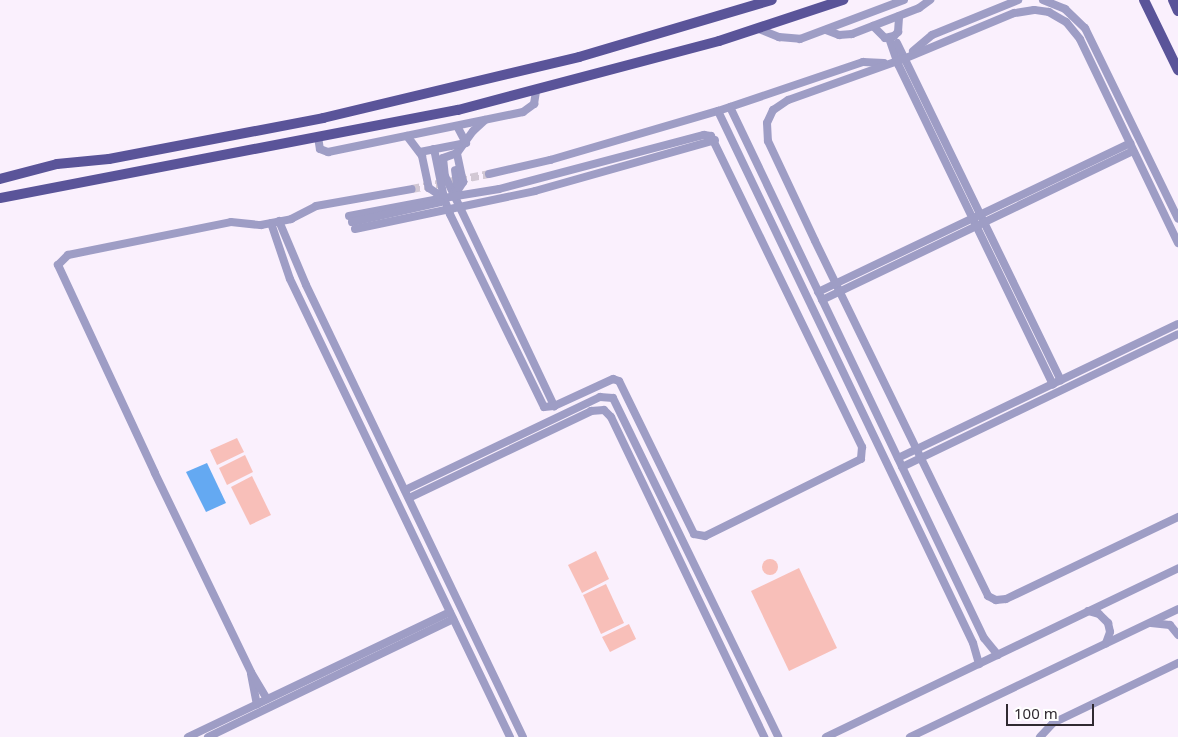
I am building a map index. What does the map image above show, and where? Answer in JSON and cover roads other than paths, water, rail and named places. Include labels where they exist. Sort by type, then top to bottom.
[{"type":"main road","points":[[0,178],[57,164],[109,159],[323,118],[579,57],[772,0]]},
{"type":"main road","points":[[0,198],[458,110],[759,29],[843,0]]},
{"type":"main road","points":[[1144,0],[1178,70]]},
{"type":"main road","points":[[1173,0],[1178,11]]},
{"type":"street","points":[[759,29],[778,37],[796,40],[904,0]]},
{"type":"street","points":[[826,30],[843,35],[899,16],[930,0]]},
{"type":"street","points":[[489,174],[556,158],[718,111],[862,62],[881,64],[901,58],[917,49],[932,35],[1018,0]]},
{"type":"street","points":[[1042,0],[1065,8],[1085,28],[1178,219]]},
{"type":"street","points":[[1178,244],[1076,33],[1054,14],[1034,10],[1019,12],[784,102],[773,110],[767,123],[768,141],[985,592],[996,600],[1006,599],[1178,517]]},
{"type":"street","points":[[872,26],[884,37],[892,37],[898,32],[899,16]]},
{"type":"street","points":[[892,37],[973,218],[1053,385]]},
{"type":"street","points":[[901,58],[985,222],[1061,380]]},
{"type":"street","points":[[318,137],[320,149],[326,152],[485,120],[528,110],[534,104],[536,90]]},
{"type":"street","points":[[730,107],[984,638],[998,655]]},
{"type":"street","points":[[718,111],[975,648],[978,664]]},
{"type":"street","points":[[485,120],[472,131],[466,143],[455,154],[442,161],[448,198],[448,209],[542,405],[548,408],[613,379],[619,381],[693,532],[698,536],[861,459],[862,448],[715,140],[706,135],[474,193],[448,198],[352,222],[448,209],[476,203],[659,157],[715,140]]},
{"type":"street","points":[[457,126],[466,143]]},
{"type":"street","points":[[407,136],[427,150],[448,198]]},
{"type":"street","points":[[427,150],[466,143]]},
{"type":"street","points":[[818,292],[1130,143]]},
{"type":"street","points":[[658,147],[659,157]]},
{"type":"street","points":[[427,150],[429,188],[448,198],[457,207],[554,406]]},
{"type":"street","points":[[822,300],[1133,151]]},
{"type":"street","points":[[448,198],[462,185],[455,154]]},
{"type":"street","points":[[268,699],[251,672],[58,265],[68,255],[222,224],[271,223],[316,206],[412,189]]},
{"type":"street","points":[[474,193],[476,203]]},
{"type":"street","points":[[762,203],[773,197]]},
{"type":"street","points":[[279,221],[297,264],[524,737]]},
{"type":"street","points":[[271,223],[286,269],[510,737]]},
{"type":"street","points":[[286,269],[297,264]]},
{"type":"street","points":[[898,458],[1178,324]]},
{"type":"street","points":[[902,467],[1178,334]]},
{"type":"street","points":[[1146,340],[1149,348]]},
{"type":"street","points":[[854,395],[865,390]]},
{"type":"street","points":[[405,490],[600,396],[610,396],[616,400],[778,737]]},
{"type":"street","points":[[604,410],[610,396]]},
{"type":"street","points":[[604,410],[619,436],[764,737]]},
{"type":"street","points":[[409,498],[591,411],[604,410]]},
{"type":"street","points":[[362,428],[373,423]]},
{"type":"street","points":[[619,436],[630,430]]},
{"type":"street","points":[[417,544],[428,538]]},
{"type":"street","points":[[933,560],[944,554]]},
{"type":"street","points":[[826,737],[1178,568]]},
{"type":"street","points":[[910,737],[1178,609]]},
{"type":"street","points":[[1088,611],[1103,616],[1108,623],[1110,632],[1106,643]]},
{"type":"street","points":[[188,737],[451,615]]},
{"type":"street","points":[[208,737],[451,615]]},
{"type":"street","points":[[1149,622],[1167,624],[1178,635]]},
{"type":"street","points":[[1040,737],[1053,723],[1178,663]]},
{"type":"street","points":[[251,672],[257,704]]},
{"type":"street","points":[[740,686],[751,681]]},
{"type":"water","points":[[207,463],[226,503],[206,512],[186,472]]},
{"type":"tunnel","points":[[412,189],[489,174]]}]
